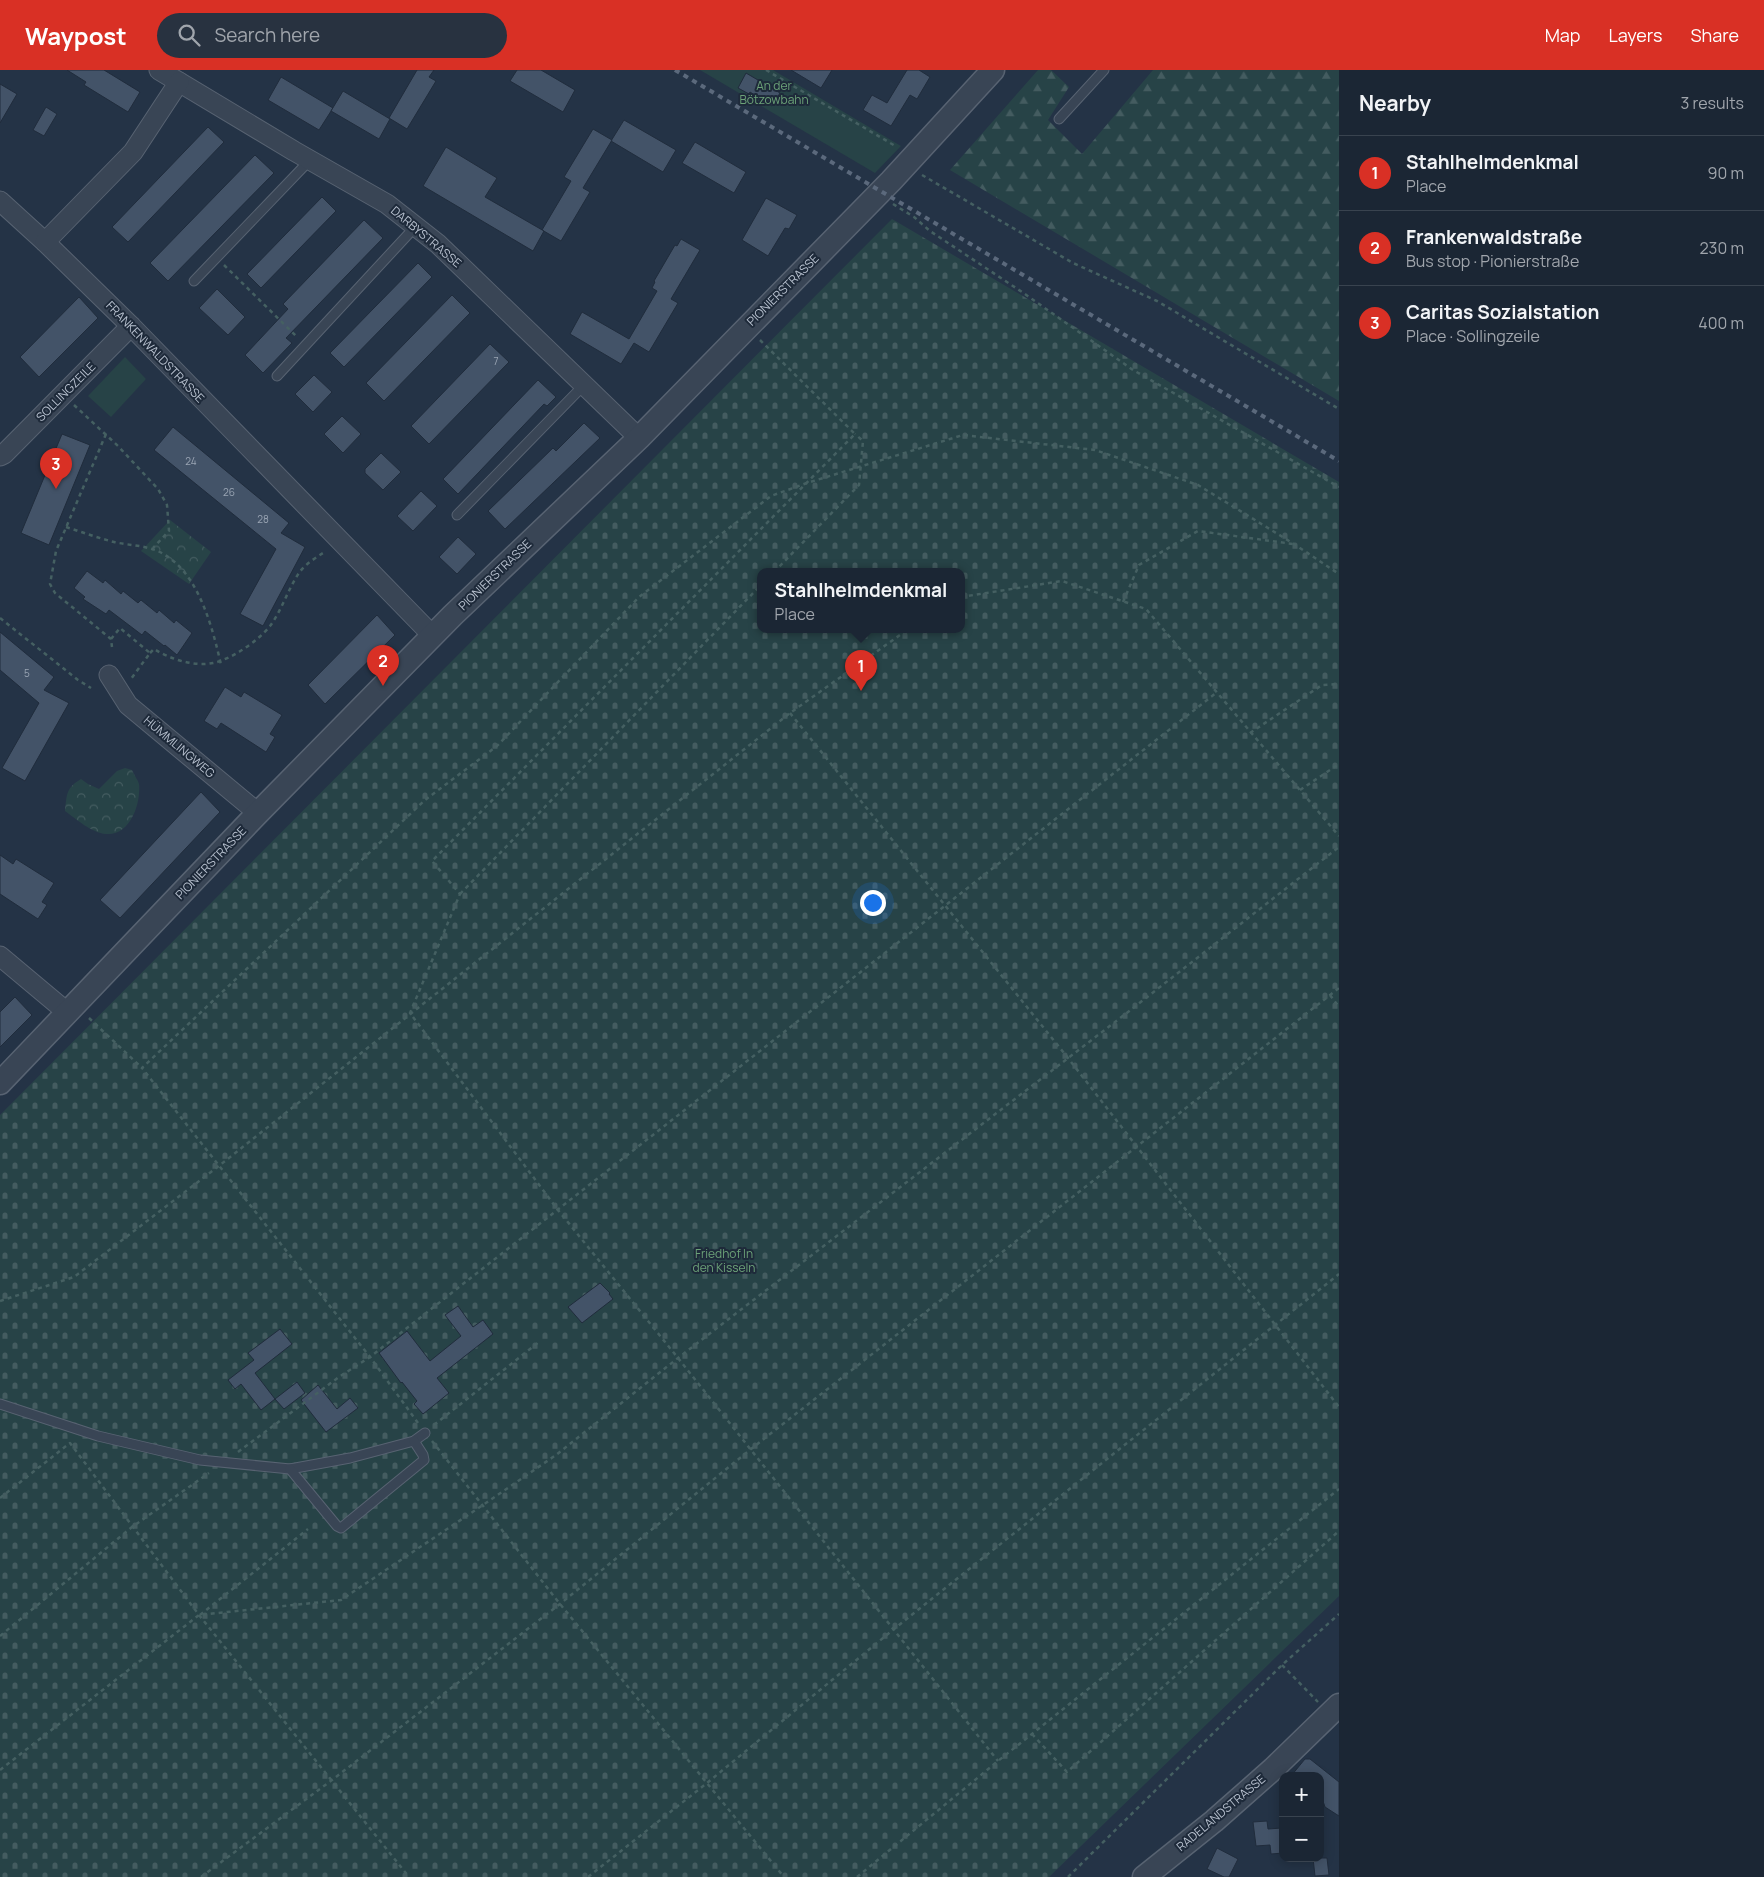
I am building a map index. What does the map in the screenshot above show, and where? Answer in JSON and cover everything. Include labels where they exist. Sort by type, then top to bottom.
[{"type":"street","name":"DARBYSTRASSE","points":[[159,70],[387,204],[438,244],[639,438]]},
{"type":"street","name":"PIONIERSTRASSE","points":[[0,1083],[258,813],[433,636],[639,438],[912,160],[993,70]]},
{"type":"street","points":[[45,242],[133,152],[179,82]]},
{"type":"street","name":"FRANKENWALDSTRASSE","points":[[0,201],[132,326],[433,636]]},
{"type":"street","name":"SOLLINGZEILE","points":[[0,456],[132,326]]},
{"type":"street","name":"HÜMMLINGWEG","points":[[108,675],[128,705],[258,813]]},
{"type":"street","points":[[0,956],[72,1009]]},
{"type":"street","name":"RADELANDSTRASSE","points":[[1144,1877],[1214,1821],[1336,1714]]},
{"type":"lane","points":[[1058,119],[1104,70]]},
{"type":"lane","points":[[194,281],[310,160]]},
{"type":"lane","points":[[277,376],[415,227]]},
{"type":"lane","points":[[457,515],[584,385]]},
{"type":"lane","points":[[0,1404],[98,1436],[200,1460],[290,1469],[350,1458],[414,1441],[426,1432]]},
{"type":"lane","points":[[290,1469],[337,1526],[341,1528],[424,1460],[414,1441]]},
{"type":"path","points":[[766,70],[905,152],[922,176],[1073,263],[1157,301],[1339,409]]},
{"type":"path","points":[[877,195],[914,217],[930,231],[1022,292],[1133,370],[1339,487]]},
{"type":"path","points":[[216,257],[305,345]]},
{"type":"path","points":[[746,327],[863,441],[859,485],[778,568]]},
{"type":"path","points":[[71,403],[106,434],[158,489],[167,505],[169,531],[152,549]]},
{"type":"path","points":[[106,434],[56,551],[50,584],[55,593],[111,639],[112,647]]},
{"type":"path","points":[[460,894],[432,861],[855,434]]},
{"type":"path","points":[[142,1068],[425,800],[497,746],[639,597],[770,496],[963,435],[1095,450],[1198,485],[1339,574]]},
{"type":"path","points":[[66,527],[114,542],[152,549],[165,554],[173,560],[194,587],[214,634],[221,665]]},
{"type":"path","points":[[1123,602],[1138,565],[1198,531],[1294,544]]},
{"type":"path","points":[[131,679],[154,649],[174,659],[212,663],[243,649],[259,638],[278,613],[300,571],[330,547]]},
{"type":"path","points":[[965,596],[1062,581],[1146,609],[1339,836]]},
{"type":"path","points":[[410,1013],[460,894],[757,589]]},
{"type":"path","points":[[0,618],[78,680],[92,688]]},
{"type":"path","points":[[111,639],[120,628],[150,653]]},
{"type":"path","points":[[0,1301],[74,1277],[220,1165],[790,713],[903,633]]},
{"type":"path","points":[[1250,733],[1322,685],[1339,684]]},
{"type":"path","points":[[0,1636],[132,1527],[224,1463],[339,1377],[370,1357],[1216,693]]},
{"type":"path","points":[[790,713],[1068,1058],[1274,1326],[1339,1407]]},
{"type":"path","points":[[1300,790],[1339,764]]},
{"type":"path","points":[[1334,831],[1339,827]]},
{"type":"path","points":[[199,1615],[342,1600],[556,1455],[678,1358],[1339,847]]},
{"type":"path","points":[[201,1877],[332,1780],[560,1604],[751,1449],[1339,988]]},
{"type":"path","points":[[1330,995],[1339,1007]]},
{"type":"path","points":[[72,1009],[142,1068],[370,1357],[560,1604],[784,1877]]},
{"type":"path","points":[[410,1013],[558,1210],[751,1449],[998,1761]]},
{"type":"path","points":[[588,1877],[707,1783],[894,1629],[1339,1274]]},
{"type":"path","points":[[426,1432],[539,1342]]},
{"type":"path","points":[[0,1498],[70,1443],[199,1615],[409,1877]]},
{"type":"path","points":[[857,1877],[998,1761],[1339,1489]]},
{"type":"path","points":[[0,1770],[308,1529]]},
{"type":"path","points":[[1032,1734],[1067,1772],[1339,1531]]},
{"type":"path","points":[[1068,1877],[1282,1665],[1339,1614]]},
{"type":"path","points":[[1282,1665],[1336,1714]]},
{"type":"green space","name":"An der Bötzowbahn","points":[[700,70],[773,70],[901,146],[875,173]]},
{"type":"green space","points":[[1038,70],[1051,70],[1069,87],[1048,120],[1082,154],[1153,70],[1339,70],[1339,401],[950,170]]},
{"type":"green space","name":"Friedhof In den Kisseln","points":[[892,219],[1339,482],[1339,1596],[1049,1877],[0,1877],[0,1115]]},
{"type":"green space","points":[[125,357],[146,379],[111,417],[88,396]]},
{"type":"green space","points":[[170,520],[211,552],[189,584],[141,551]]},
{"type":"green space","points":[[125,768],[132,770],[139,784],[139,792],[136,809],[128,824],[122,830],[106,834],[95,831],[65,811],[68,792],[76,782],[81,779],[99,789],[117,771]]},
{"type":"building","points":[[67,70],[104,70],[140,92],[128,112],[84,85],[86,82]]},
{"type":"building","points":[[417,70],[434,70],[429,77],[436,81],[407,129],[389,118]]},
{"type":"building","points":[[517,70],[541,70],[575,90],[563,112],[510,81]]},
{"type":"building","points":[[791,70],[832,70],[821,88]]},
{"type":"building","points":[[907,70],[919,70],[930,77],[917,99],[910,95],[891,126],[863,110],[872,95],[887,103]]},
{"type":"building","points":[[746,73],[780,93],[772,106],[750,92],[749,94],[738,88]]},
{"type":"building","points":[[281,77],[333,108],[319,130],[268,100]]},
{"type":"building","points":[[0,84],[17,94],[0,123]]},
{"type":"building","points":[[343,91],[390,119],[379,139],[331,111]]},
{"type":"building","points":[[46,107],[57,114],[44,136],[33,130]]},
{"type":"building","points":[[624,120],[676,150],[663,172],[611,141]]},
{"type":"building","points":[[208,127],[224,142],[128,242],[112,227]]},
{"type":"building","points":[[593,129],[612,140],[583,188],[590,192],[561,241],[542,230],[571,181],[564,177]]},
{"type":"building","points":[[695,142],[746,172],[734,193],[682,163]]},
{"type":"building","points":[[446,147],[497,178],[485,197],[544,231],[533,251],[423,186]]},
{"type":"building","points":[[255,155],[274,173],[168,281],[150,263]]},
{"type":"building","points":[[322,197],[336,211],[261,288],[247,274]]},
{"type":"building","points":[[766,198],[797,215],[789,229],[785,228],[768,256],[742,240]]},
{"type":"building","points":[[364,220],[383,238],[286,338],[292,343],[263,373],[245,355],[288,309],[283,304]]},
{"type":"building","points":[[681,239],[700,250],[671,299],[678,303],[649,352],[634,343],[621,364],[570,334],[582,312],[629,339],[657,291],[652,288],[654,281],[675,245],[677,246]]},
{"type":"building","points":[[418,263],[432,277],[344,367],[330,353]]},
{"type":"building","points":[[217,289],[245,317],[228,335],[199,308]]},
{"type":"building","points":[[452,295],[470,313],[384,401],[366,383]]},
{"type":"building","points":[[79,297],[98,318],[39,377],[20,357]]},
{"type":"building","points":[[490,344],[509,362],[429,444],[411,426]]},
{"type":"building","points":[[314,375],[332,392],[313,412],[295,394]]},
{"type":"building","points":[[538,380],[556,397],[547,406],[544,404],[458,494],[443,479]]},
{"type":"building","points":[[342,416],[361,434],[343,453],[324,434]]},
{"type":"building","points":[[584,423],[600,438],[505,529],[488,511],[553,448],[556,451]]},
{"type":"building","points":[[173,427],[289,523],[281,533],[305,547],[263,626],[240,614],[276,549],[154,450]]},
{"type":"building","points":[[62,434],[90,445],[49,545],[21,533]]},
{"type":"building","points":[[381,453],[401,472],[383,490],[365,473],[365,469]]},
{"type":"building","points":[[421,491],[437,506],[413,531],[397,516]]},
{"type":"building","points":[[458,537],[476,554],[457,574],[439,557]]},
{"type":"building","points":[[87,571],[103,583],[105,580],[121,594],[123,591],[138,603],[141,600],[157,613],[159,610],[174,623],[176,620],[192,633],[177,655],[145,631],[142,635],[109,610],[106,614],[83,599],[85,597],[74,588]]},
{"type":"building","points":[[377,615],[395,635],[325,704],[308,685]]},
{"type":"building","points":[[0,632],[54,677],[44,690],[69,703],[25,781],[2,768],[39,703],[0,670]]},
{"type":"building","points":[[225,687],[241,697],[244,692],[282,715],[270,734],[275,737],[266,752],[221,723],[217,729],[204,721]]},
{"type":"building","points":[[201,792],[220,812],[120,918],[100,900]]},
{"type":"building","points":[[0,855],[13,864],[16,859],[54,883],[42,902],[47,905],[38,919],[0,894]]},
{"type":"building","points":[[15,997],[32,1015],[0,1047],[0,1012]]},
{"type":"building","points":[[600,1283],[613,1299],[582,1323],[568,1307]]},
{"type":"building","points":[[458,1306],[473,1327],[483,1320],[493,1334],[437,1378],[449,1393],[423,1414],[414,1404],[417,1401],[379,1353],[407,1331],[430,1361],[461,1336],[445,1315]]},
{"type":"building","points":[[280,1329],[292,1344],[255,1373],[275,1399],[261,1410],[241,1384],[235,1389],[228,1380],[254,1360],[248,1353]]},
{"type":"building","points":[[297,1382],[305,1393],[284,1409],[275,1399]]},
{"type":"building","points":[[318,1385],[337,1409],[350,1398],[358,1408],[326,1432],[301,1400]]},
{"type":"building","points":[[1305,1759],[1310,1759],[1339,1782],[1339,1816],[1325,1807],[1324,1772],[1294,1772]]},
{"type":"building","points":[[1267,1821],[1268,1829],[1279,1828],[1279,1853],[1271,1854],[1270,1845],[1256,1846],[1253,1822]]},
{"type":"building","points":[[1217,1848],[1238,1859],[1229,1877],[1224,1877],[1207,1869]]},
{"type":"building","points":[[1324,1858],[1327,1858],[1329,1875],[1315,1876],[1313,1862],[1324,1862]]},
{"type":"railway","points":[[675,70],[1339,461]]},
{"type":"place","name":"Caritas Sozialstation","points":[[56,489]]},
{"type":"place","name":"Frankenwaldstraße","points":[[383,686]]},
{"type":"place","name":"Stahlhelmdenkmal","points":[[861,691]]}]
